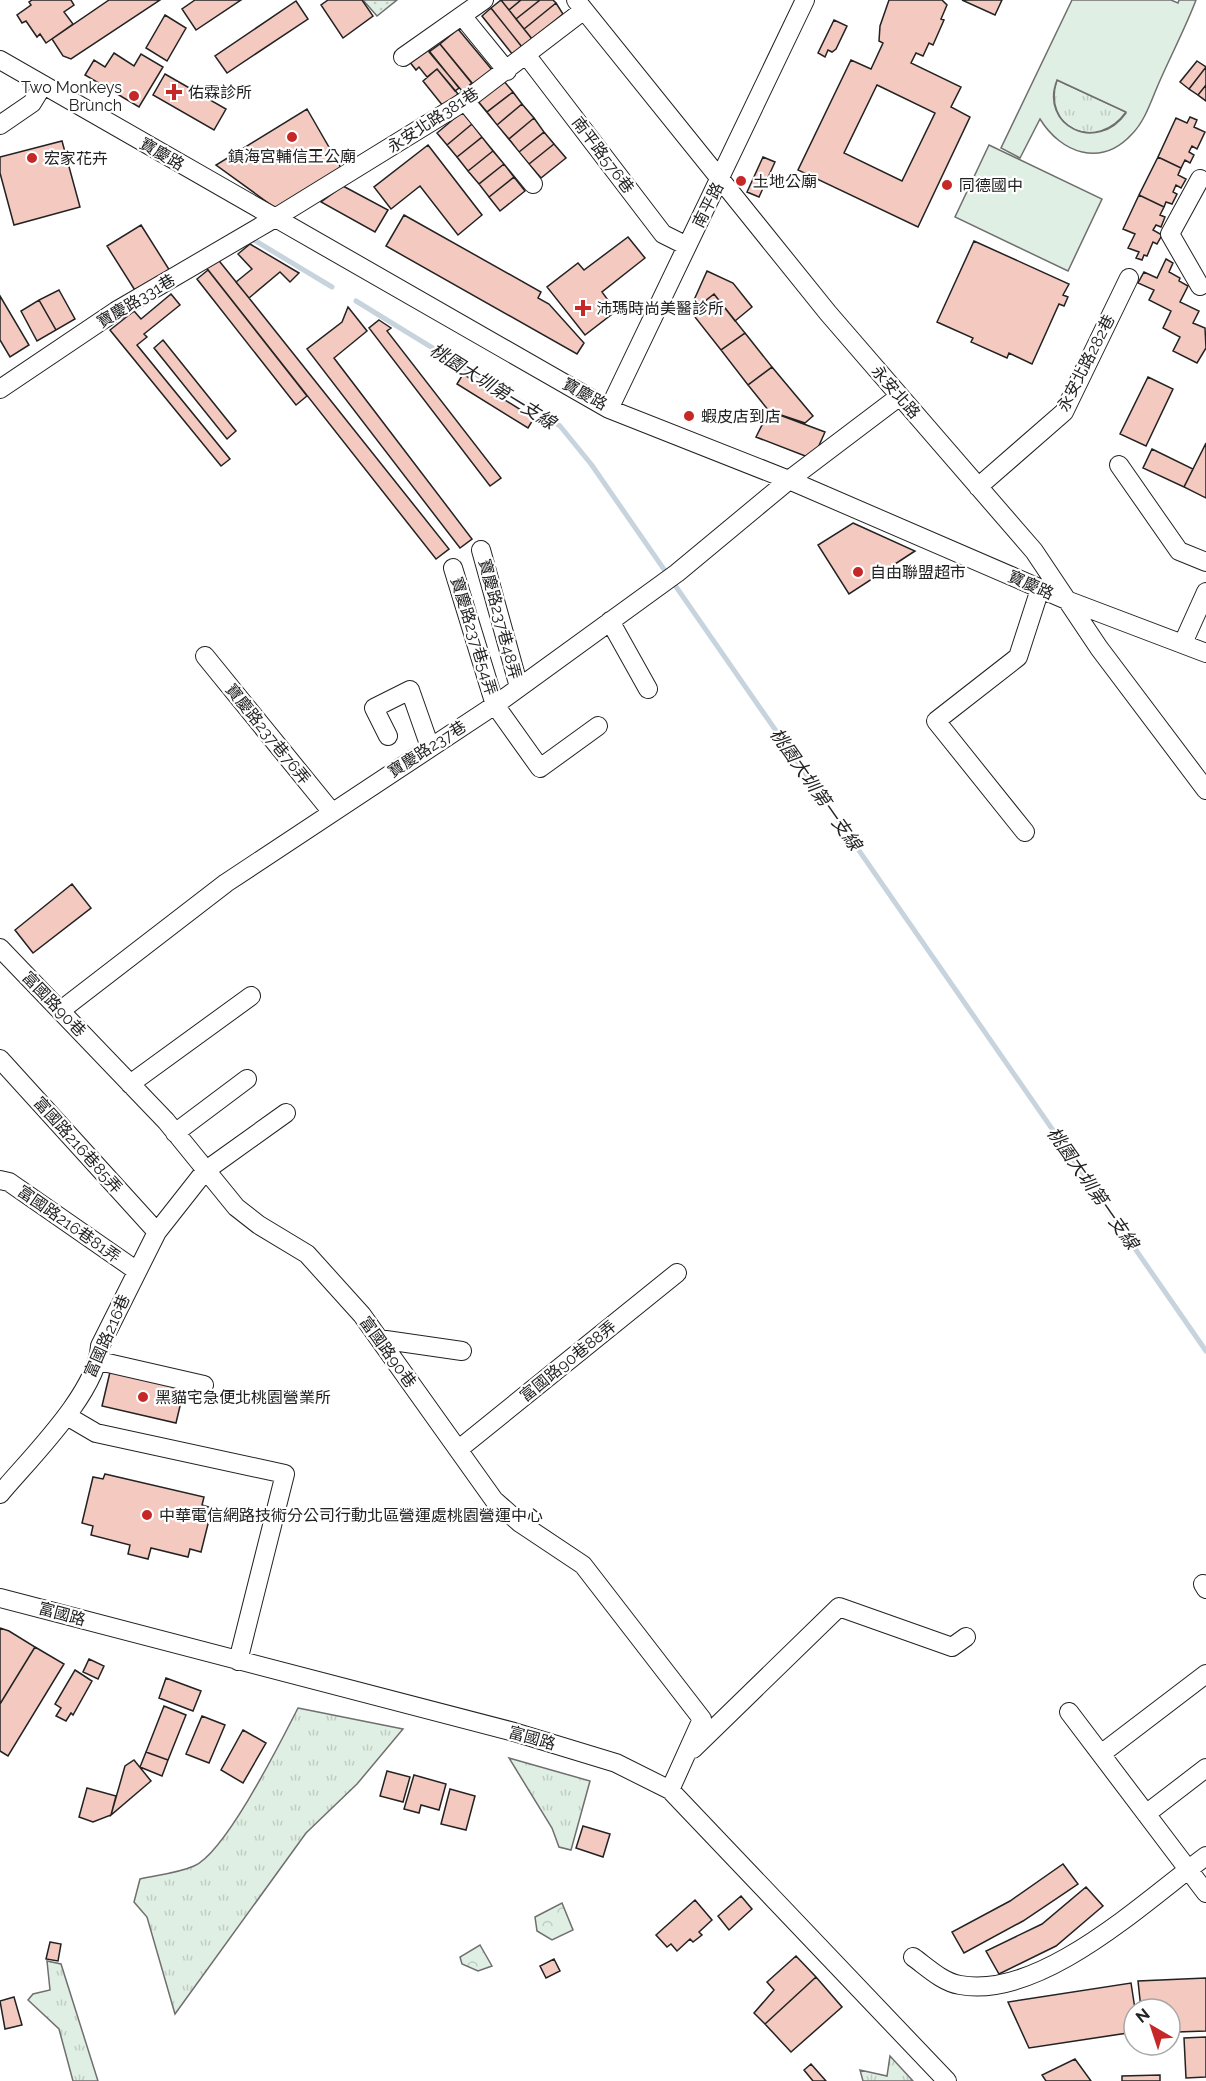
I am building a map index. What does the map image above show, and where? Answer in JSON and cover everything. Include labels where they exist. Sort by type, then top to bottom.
[{"type":"street","points":[[403,57],[463,17],[484,0]]},
{"type":"street","name":"南平路","points":[[609,409],[805,0]]},
{"type":"street","name":"永安北路","points":[[580,5],[720,181],[900,396],[1034,551],[1099,648],[1206,790]]},
{"type":"street","name":"永安北路381巷","points":[[275,218],[465,101],[527,56],[580,5]]},
{"type":"street","points":[[463,17],[507,70]]},
{"type":"street","name":"南平路576巷","points":[[527,56],[663,234],[687,246]]},
{"type":"street","name":"寶慶路","points":[[0,60],[609,409],[789,480],[1070,602],[1206,653]]},
{"type":"street","points":[[0,124],[32,103],[43,85]]},
{"type":"street","points":[[465,101],[533,184]]},
{"type":"street","points":[[1200,179],[1170,234],[1204,287]]},
{"type":"street","name":"寶慶路331巷","points":[[0,389],[116,311],[275,218]]},
{"type":"street","name":"永安北路282巷","points":[[978,487],[1064,412],[1129,278]]},
{"type":"street","name":"寶慶路237巷","points":[[60,1011],[226,883],[331,811],[495,705],[662,584],[789,480],[900,396]]},
{"type":"street","points":[[1119,465],[1179,551],[1206,562]]},
{"type":"street","name":"寶慶路237巷48弄","points":[[481,550],[519,687]]},
{"type":"street","name":"寶慶路237巷54弄","points":[[453,568],[495,705],[540,768],[598,726]]},
{"type":"street","points":[[1025,832],[936,721],[1018,657],[1040,589]]},
{"type":"street","points":[[1183,643],[1206,592]]},
{"type":"street","points":[[610,621],[648,689]]},
{"type":"street","name":"寶慶路237巷76弄","points":[[204,656],[331,811]]},
{"type":"street","points":[[388,736],[374,708],[410,690],[430,747]]},
{"type":"street","name":"富國路90巷","points":[[0,948],[175,1133],[236,1207],[259,1226],[307,1254],[379,1339],[494,1500],[520,1523],[583,1565],[702,1719],[670,1790]]},
{"type":"street","points":[[130,1084],[250,996]]},
{"type":"street","name":"富國路216巷85弄","points":[[0,1059],[157,1232]]},
{"type":"street","points":[[175,1133],[247,1079]]},
{"type":"street","name":"富國路216巷","points":[[0,1494],[67,1416],[99,1361],[100,1346],[157,1232],[205,1171],[286,1113]]},
{"type":"street","name":"富國路216巷81弄","points":[[0,1180],[9,1182],[137,1271]]},
{"type":"street","name":"富國路90巷88弄","points":[[459,1449],[677,1273]]},
{"type":"street","points":[[379,1339],[462,1351]]},
{"type":"street","points":[[99,1361],[204,1386]]},
{"type":"street","points":[[67,1416],[96,1433],[285,1474],[238,1661]]},
{"type":"street","name":"富國路","points":[[0,1598],[514,1732],[616,1763],[670,1790],[947,2081]]},
{"type":"street","points":[[685,1757],[839,1607],[951,1647],[966,1637]]},
{"type":"street","points":[[1101,1754],[1206,1674]]},
{"type":"street","points":[[1069,1712],[1206,1893]]},
{"type":"street","points":[[1146,1814],[1206,1768]]},
{"type":"street","points":[[913,1957],[940,1977],[960,1985],[1003,1985],[1069,1958],[1206,1856]]},
{"type":"green space","points":[[363,0],[397,0],[377,16]]},
{"type":"green space","points":[[1072,0],[1171,0],[1178,3],[1179,0],[1196,0],[1144,117],[1137,129],[1120,145],[1108,151],[1082,152],[1070,148],[1059,140],[1040,119],[1020,158],[1001,148]],"holes":[[[1057,80],[1126,112],[1114,125],[1100,132],[1087,133],[1074,129],[1063,121],[1056,110],[1054,96]]]},
{"type":"green space","points":[[1057,80],[1126,112],[1114,124],[1101,131],[1087,133],[1075,129],[1064,122],[1057,111],[1054,97]]},
{"type":"green space","points":[[989,145],[1102,199],[1068,271],[955,217]]},
{"type":"green space","points":[[298,1708],[403,1729],[357,1784],[306,1833],[175,2014],[147,1917],[134,1902],[140,1879],[188,1868],[207,1857],[252,1794]]},
{"type":"green space","points":[[509,1758],[590,1781],[571,1850],[559,1847],[552,1828]]},
{"type":"green space","points":[[562,1903],[573,1930],[552,1940],[537,1931],[535,1917]]},
{"type":"green space","points":[[480,1945],[492,1966],[478,1971],[462,1964],[460,1957]]},
{"type":"green space","points":[[47,1961],[61,1964],[98,2081],[73,2081],[59,2029],[28,2000],[33,1994],[50,1990]]},
{"type":"green space","points":[[890,2056],[913,2081],[863,2081],[860,2070],[887,2076]]},
{"type":"building","points":[[32,0],[71,0],[74,5],[64,12],[73,24],[46,43],[40,34],[37,37],[26,21],[22,23],[17,15],[31,5],[29,2]]},
{"type":"building","points":[[109,0],[160,0],[71,59],[63,56],[52,39]]},
{"type":"building","points":[[195,0],[241,0],[196,30],[182,9]]},
{"type":"building","points":[[328,0],[362,0],[373,16],[343,38],[321,5]]},
{"type":"building","points":[[501,0],[521,0],[509,10]]},
{"type":"building","points":[[501,0],[532,39],[522,47],[491,8]]},
{"type":"building","points":[[521,0],[540,0],[516,19],[509,10]]},
{"type":"building","points":[[540,0],[553,0],[556,3],[524,29],[516,19]]},
{"type":"building","points":[[889,0],[942,0],[947,5],[941,19],[944,20],[933,45],[929,43],[923,56],[916,53],[911,63],[961,87],[951,107],[970,117],[918,227],[798,170],[851,60],[871,69],[883,43],[879,41],[880,26]],"holes":[[[877,85],[935,113],[902,181],[844,153]]]},
{"type":"building","points":[[962,0],[1002,0],[995,15]]},
{"type":"building","points":[[296,1],[308,19],[227,73],[215,56]]},
{"type":"building","points":[[556,3],[563,14],[532,39],[524,29]]},
{"type":"building","points":[[491,8],[522,47],[513,55],[482,16]]},
{"type":"building","points":[[165,15],[186,28],[167,61],[146,48]]},
{"type":"building","points":[[834,20],[847,26],[836,49],[832,52],[828,50],[825,57],[818,53]]},
{"type":"building","points":[[458,29],[493,71],[474,86],[440,44]]},
{"type":"building","points":[[440,44],[472,83],[462,91],[429,52]]},
{"type":"building","points":[[426,47],[459,88],[455,91],[437,69],[427,77],[419,67],[416,70],[409,61]]},
{"type":"building","points":[[114,53],[134,66],[141,54],[163,67],[139,107],[85,75],[94,60],[105,67]]},
{"type":"building","points":[[1197,61],[1206,67],[1189,89],[1180,82]]},
{"type":"building","points":[[1206,67],[1206,85],[1198,95],[1189,89]]},
{"type":"building","points":[[437,69],[458,94],[443,106],[423,81]]},
{"type":"building","points":[[165,74],[226,109],[214,130],[153,95]]},
{"type":"building","points":[[503,80],[513,92],[487,112],[477,100]]},
{"type":"building","points":[[1206,85],[1206,101],[1198,95]]},
{"type":"building","points":[[513,92],[522,104],[497,125],[487,112]]},
{"type":"building","points":[[522,104],[534,118],[509,139],[497,125]]},
{"type":"building","name":"鎮海宮輔信王公廟","points":[[307,109],[345,175],[278,210],[216,165]]},
{"type":"building","points":[[462,112],[472,124],[447,145],[437,133]]},
{"type":"building","points":[[1190,117],[1197,120],[1194,127],[1205,132],[1197,149],[1192,146],[1189,152],[1194,155],[1190,163],[1185,160],[1181,168],[1158,157],[1176,118],[1187,123]]},
{"type":"building","points":[[534,118],[544,132],[519,152],[509,139]]},
{"type":"building","points":[[472,124],[482,137],[457,157],[447,145]]},
{"type":"building","points":[[544,132],[554,144],[529,164],[519,152]]},
{"type":"building","points":[[482,137],[493,151],[468,171],[457,157]]},
{"type":"building","points":[[62,141],[80,207],[14,225],[0,173],[0,157]]},
{"type":"building","points":[[554,144],[566,158],[541,178],[529,164]]},
{"type":"building","points":[[428,145],[482,215],[458,235],[420,186],[391,209],[374,187]]},
{"type":"building","points":[[493,151],[504,164],[479,184],[468,171]]},
{"type":"building","points":[[763,157],[775,162],[759,197],[747,192]]},
{"type":"building","points":[[1158,157],[1181,168],[1178,175],[1186,179],[1181,188],[1176,185],[1173,192],[1177,194],[1172,204],[1166,202],[1164,207],[1139,195]]},
{"type":"building","points":[[504,164],[514,177],[489,197],[479,184]]},
{"type":"building","points":[[514,177],[525,191],[500,211],[489,197]]},
{"type":"building","points":[[343,186],[388,210],[375,232],[321,202]]},
{"type":"building","points":[[1139,195],[1164,207],[1160,215],[1165,217],[1161,227],[1156,225],[1153,230],[1162,235],[1157,244],[1153,242],[1147,256],[1144,255],[1142,260],[1136,258],[1139,252],[1128,248],[1135,234],[1123,229]]},
{"type":"building","points":[[404,215],[541,292],[538,298],[549,304],[584,343],[577,354],[386,246]]},
{"type":"building","points":[[141,225],[170,271],[136,292],[107,246]]},
{"type":"building","points":[[628,237],[645,258],[602,292],[616,311],[585,335],[547,287],[578,263],[584,270]]},
{"type":"building","points":[[974,241],[1069,284],[1063,295],[1068,297],[1064,306],[1059,304],[1032,364],[1009,353],[1007,358],[971,342],[973,338],[937,322]]},
{"type":"building","points":[[250,244],[299,273],[290,282],[280,272],[249,298],[236,282],[252,269],[238,254]]},
{"type":"building","points":[[216,257],[449,549],[436,559],[205,266]]},
{"type":"building","points":[[1166,259],[1173,263],[1169,272],[1188,286],[1180,302],[1199,311],[1193,323],[1205,328],[1206,348],[1197,363],[1173,351],[1180,337],[1163,328],[1171,311],[1149,300],[1154,290],[1138,283],[1144,272],[1157,278]]},
{"type":"building","points":[[208,270],[307,396],[296,405],[197,279]]},
{"type":"building","points":[[707,271],[733,283],[752,307],[735,321],[714,294],[691,312],[690,309]]},
{"type":"building","points":[[59,290],[75,319],[56,330],[39,300]]},
{"type":"building","points":[[171,294],[180,305],[144,334],[147,337],[137,345],[230,459],[221,466],[110,330],[134,311],[141,319]]},
{"type":"building","points":[[714,294],[745,333],[721,350],[691,312]]},
{"type":"building","points":[[0,296],[29,345],[10,357],[0,340]]},
{"type":"building","points":[[39,300],[56,330],[37,341],[21,311]]},
{"type":"building","points":[[348,307],[367,331],[334,358],[472,539],[460,548],[307,349],[342,322]]},
{"type":"building","points":[[379,320],[391,328],[387,331],[501,478],[490,486],[369,328]]},
{"type":"building","points":[[745,333],[772,367],[748,385],[721,350]]},
{"type":"building","points":[[163,340],[236,431],[227,439],[154,348]]},
{"type":"building","points":[[772,367],[813,416],[805,423],[769,411],[748,385]]},
{"type":"building","points":[[463,374],[534,418],[528,428],[457,384]]},
{"type":"building","points":[[1148,377],[1173,389],[1146,446],[1120,434]]},
{"type":"building","points":[[769,411],[825,432],[813,459],[756,437]]},
{"type":"building","points":[[1206,443],[1206,498],[1184,487]]},
{"type":"building","points":[[1152,449],[1193,469],[1184,487],[1143,468]]},
{"type":"building","name":"自由聯盟超市","points":[[853,523],[915,551],[849,594],[818,545]]},
{"type":"building","points":[[72,884],[91,908],[33,953],[15,930]]},
{"type":"building","name":"黑貓宅急便北桃園營業所","points":[[110,1372],[184,1389],[176,1423],[102,1406]]},
{"type":"building","name":"中華電信網路技術分公司行動北區營運處桃園營運中心","points":[[105,1474],[204,1497],[202,1505],[212,1508],[201,1552],[190,1549],[188,1557],[151,1548],[148,1559],[128,1554],[130,1545],[91,1535],[93,1526],[82,1523],[93,1477],[103,1479]]},
{"type":"building","points":[[0,1628],[35,1647],[0,1704]]},
{"type":"building","points":[[35,1647],[64,1664],[8,1756],[0,1751],[0,1704]]},
{"type":"building","points":[[89,1659],[104,1666],[98,1679],[83,1672]]},
{"type":"building","points":[[75,1670],[92,1681],[73,1715],[71,1713],[66,1721],[56,1716],[61,1708],[55,1704]]},
{"type":"building","points":[[166,1678],[201,1691],[193,1711],[159,1698]]},
{"type":"building","points":[[164,1706],[186,1715],[168,1760],[146,1752]]},
{"type":"building","points":[[202,1716],[225,1725],[209,1763],[186,1754]]},
{"type":"building","points":[[243,1730],[266,1743],[243,1783],[221,1770]]},
{"type":"building","points":[[146,1752],[168,1760],[162,1776],[140,1767]]},
{"type":"building","points":[[134,1760],[151,1781],[111,1815],[125,1766]]},
{"type":"building","points":[[387,1771],[410,1777],[403,1802],[380,1796]]},
{"type":"building","points":[[414,1775],[446,1784],[439,1810],[421,1805],[419,1813],[404,1809]]},
{"type":"building","points":[[87,1788],[116,1796],[111,1815],[93,1822],[79,1817]]},
{"type":"building","points":[[450,1789],[475,1796],[466,1830],[441,1824]]},
{"type":"building","points":[[583,1826],[610,1834],[603,1857],[576,1848]]},
{"type":"building","points":[[1063,1864],[1078,1884],[1023,1921],[964,1953],[952,1932],[1010,1901]]},
{"type":"building","points":[[1086,1887],[1103,1906],[1056,1946],[999,1974],[986,1951],[1042,1924]]},
{"type":"building","points":[[741,1896],[752,1909],[729,1930],[718,1916]]},
{"type":"building","points":[[695,1900],[712,1920],[699,1932],[702,1935],[693,1942],[690,1939],[677,1951],[671,1944],[667,1947],[656,1935]]},
{"type":"building","points":[[50,1942],[61,1944],[58,1961],[46,1959]]},
{"type":"building","points":[[796,1956],[816,1977],[765,2024],[754,2013],[774,1990],[767,1982]]},
{"type":"building","points":[[554,1959],[560,1971],[546,1978],[540,1966]]},
{"type":"building","points":[[816,1977],[842,2007],[791,2052],[765,2024]]},
{"type":"building","points":[[1206,1978],[1206,2031],[1182,2032],[1182,1997],[1140,1997],[1138,1981]]},
{"type":"building","points":[[1131,1983],[1133,1997],[1122,1997],[1122,2034],[1029,2048],[1008,2002]]},
{"type":"building","points":[[14,1997],[22,2025],[5,2029],[0,2001]]},
{"type":"building","points":[[1206,2037],[1206,2077],[1186,2078],[1184,2038]]},
{"type":"building","points":[[1075,2059],[1091,2081],[1046,2081],[1042,2075]]},
{"type":"building","points":[[811,2064],[826,2081],[813,2081],[804,2070]]},
{"type":"building","points":[[1160,2075],[1160,2081],[1122,2081],[1122,2076]]},
{"type":"waterway","name":"桃園大圳第一支線","points":[[249,237],[332,287]]},
{"type":"waterway","name":"桃園大圳第一支線","points":[[356,301],[560,426],[591,464],[1206,1351]]},
{"type":"place","name":"佑霖診所","points":[[174,92]]},
{"type":"place","name":"Two Monkeys Brunch","points":[[134,96]]},
{"type":"place","name":"鎮海宮輔信王公廟","points":[[292,137]]},
{"type":"place","name":"宏家花卉","points":[[32,158]]},
{"type":"place","name":"土地公廟","points":[[741,181]]},
{"type":"place","name":"同德國中","points":[[947,185]]},
{"type":"place","name":"沛瑪時尚美醫診所","points":[[583,308]]},
{"type":"place","name":"蝦皮店到店","points":[[689,416]]},
{"type":"place","name":"自由聯盟超市","points":[[858,572]]},
{"type":"place","name":"黑貓宅急便北桃園營業所","points":[[143,1397]]},
{"type":"place","name":"中華電信網路技術分公司行動北區營運處桃園營運中心","points":[[147,1515]]}]
